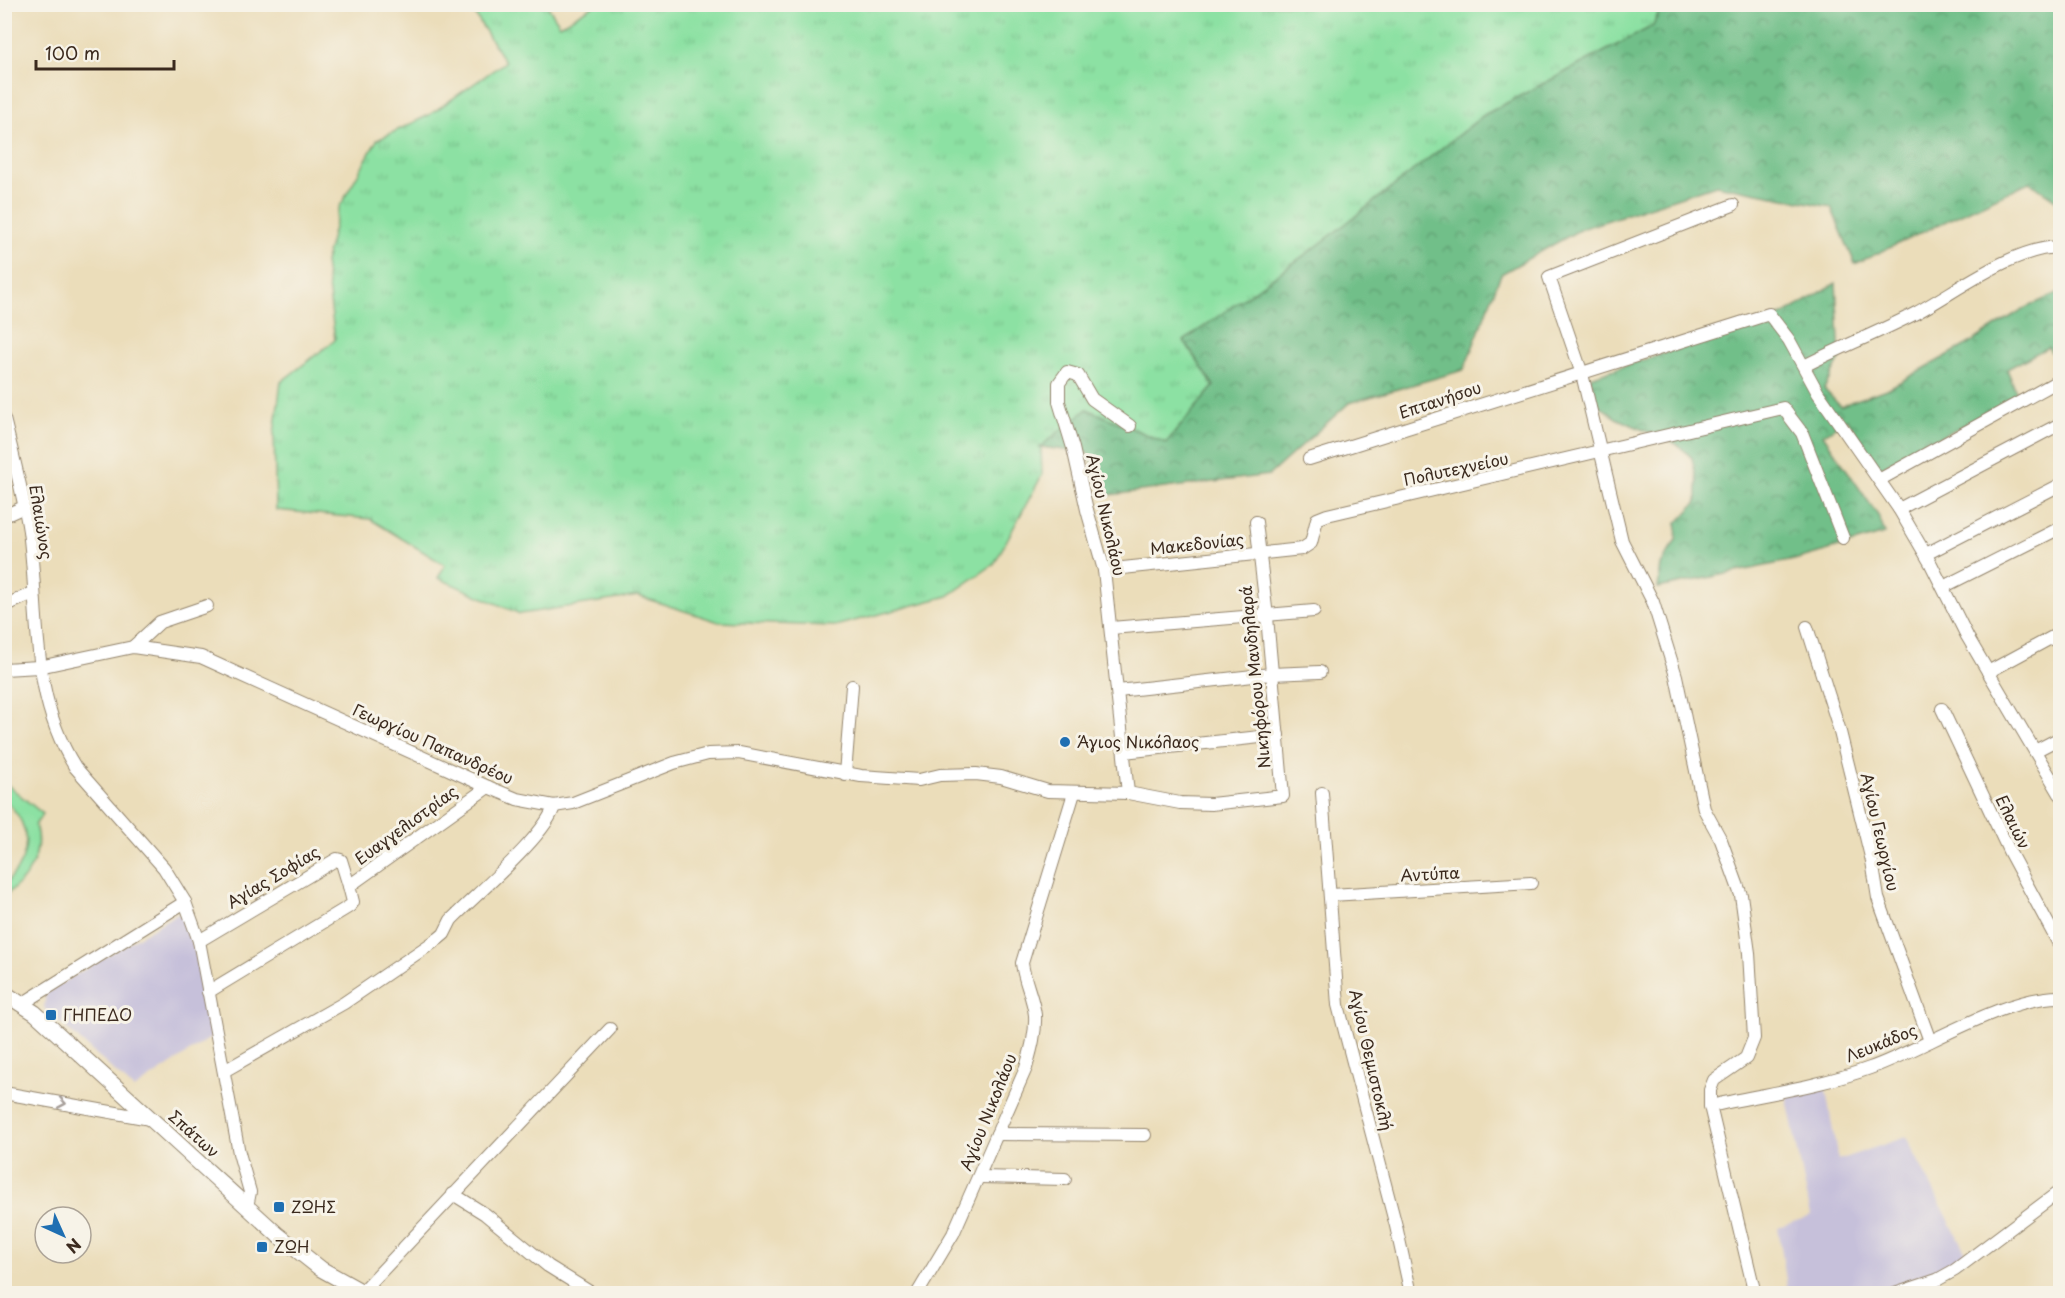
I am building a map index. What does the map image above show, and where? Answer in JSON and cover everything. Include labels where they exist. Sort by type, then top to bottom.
[{"type":"main road","name":"Σπάτων","points":[[4,993],[22,1004],[247,1207],[321,1269],[364,1293]]},
{"type":"street","points":[[1733,205],[1549,277],[1582,374],[1602,449],[1622,541],[1653,602],[1676,676],[1704,809],[1721,840],[1741,895],[1749,953],[1754,1038],[1746,1058],[1714,1080],[1710,1090],[1710,1106],[1755,1293]]},
{"type":"street","points":[[2061,247],[2043,248],[2005,264],[1914,314],[1804,366],[1818,393],[1899,509],[1926,554],[1988,672],[2061,794]]},
{"type":"street","name":"Επτανήσου","points":[[1309,459],[1769,314],[1804,366]]},
{"type":"street","name":"Αγίου Νικολάου","points":[[1128,793],[1104,570],[1059,402],[1059,383],[1063,377],[1067,372],[1078,375],[1092,399],[1130,426]]},
{"type":"street","points":[[1879,480],[2061,380]]},
{"type":"street","name":"Πολυτεχνείου","points":[[1317,519],[1550,465],[1602,449],[1783,408],[1803,433],[1843,538]]},
{"type":"street","name":"Ελαιώνος","points":[[4,419],[28,531],[43,691],[65,751],[103,801],[164,868],[185,902],[199,941],[238,1153],[250,1192],[247,1207]]},
{"type":"street","points":[[1899,509],[2061,424]]},
{"type":"street","points":[[1926,554],[2061,484]]},
{"type":"street","points":[[4,516],[24,507]]},
{"type":"street","name":"Μακεδονίας","points":[[1104,570],[1302,549],[1311,543],[1317,519]]},
{"type":"street","name":"Νικηφόρου Μανδηλαρά","points":[[1256,522],[1283,796]]},
{"type":"street","points":[[1943,587],[2061,528]]},
{"type":"street","points":[[4,606],[33,593]]},
{"type":"street","points":[[133,647],[160,622],[207,606]]},
{"type":"street","points":[[1111,628],[1267,617],[1314,611]]},
{"type":"street","name":"Αγίου Γεωργίου","points":[[1807,627],[1839,728],[1858,814],[1872,861],[1878,898],[1930,1041]]},
{"type":"street","points":[[1988,672],[2061,633]]},
{"type":"street","name":"Γεωργίου Παπανδρέου","points":[[4,669],[39,667],[133,647],[201,657],[488,787],[517,799],[554,806],[573,803],[611,790],[674,762],[708,754],[739,753],[845,774],[918,780],[940,775],[976,774],[1001,777],[1048,791],[1128,793],[1153,799],[1211,804],[1283,796]]},
{"type":"street","points":[[1118,691],[1271,674],[1320,672]]},
{"type":"street","points":[[845,774],[852,686]]},
{"type":"street","name":"Ελαιών","points":[[1942,709],[2010,853],[2061,946]]},
{"type":"street","points":[[1124,752],[1278,735]]},
{"type":"street","points":[[2035,751],[2061,738]]},
{"type":"street","name":"Ευαγγελιστρίας","points":[[208,992],[350,906],[353,902],[349,886],[488,787]]},
{"type":"street","name":"Αγίου Νικολάου","points":[[917,1293],[953,1234],[1026,1068],[1034,1041],[1035,1015],[1022,963],[1074,793]]},
{"type":"street","name":"Αγίου Θεμιστοκλή","points":[[1322,793],[1338,1005],[1396,1226],[1411,1293]]},
{"type":"street","points":[[224,1071],[344,1003],[438,939],[444,934],[451,920],[535,836],[551,817],[554,806]]},
{"type":"street","name":"Αγίας Σοφίας","points":[[199,941],[337,859],[341,860],[349,886]]},
{"type":"street","name":"Αντύπα","points":[[1331,895],[1531,884]]},
{"type":"street","points":[[22,1004],[185,902]]},
{"type":"street","name":"Λευκάδος","points":[[1710,1106],[1868,1069],[2027,1001],[2061,997]]},
{"type":"street","points":[[364,1293],[453,1194],[610,1029]]},
{"type":"street","points":[[4,1093],[150,1119]]},
{"type":"street","points":[[997,1134],[1145,1135]]},
{"type":"street","points":[[980,1177],[1065,1179]]},
{"type":"street","points":[[1895,1293],[1937,1280],[1955,1270],[2061,1191]]},
{"type":"street","points":[[453,1194],[485,1214],[548,1266],[593,1293]]},
{"type":"shaded area","points":[[178,913],[185,918],[196,953],[213,1036],[134,1089],[44,1008],[46,993]]},
{"type":"shaded area","points":[[1825,1085],[1838,1160],[1906,1137],[1968,1257],[1954,1267],[1883,1293],[1788,1293],[1778,1227],[1811,1216],[1786,1094]]},
{"type":"green space","points":[[596,4],[1662,5],[1653,26],[1484,115],[1320,244],[1184,341],[1214,386],[1166,443],[1087,409],[1041,447],[1042,475],[994,564],[948,596],[835,626],[719,622],[638,596],[520,614],[438,578],[445,565],[370,519],[276,510],[274,434],[281,382],[335,340],[325,262],[339,208],[377,140],[429,115],[505,62],[469,5],[547,5],[560,25]]},
{"type":"green space","points":[[1662,5],[2060,5],[2060,203],[2029,182],[1855,264],[1831,207],[1716,185],[1581,229],[1501,274],[1464,370],[1349,403],[1269,475],[1109,495],[1088,453],[1040,447],[1087,409],[1166,443],[1214,386],[1184,341],[1320,244],[1484,115],[1653,26]]},
{"type":"green space","points":[[1836,283],[1840,359],[1824,389],[1840,406],[1889,388],[1970,343],[2023,309],[2060,292],[2060,366],[2048,347],[2007,369],[2018,397],[1880,468],[1847,419],[1823,435],[1879,517],[1885,534],[1794,560],[1658,588],[1661,565],[1676,540],[1677,523],[1697,502],[1697,481],[1692,458],[1678,445],[1616,418],[1598,404],[1590,377],[1783,315]]},
{"type":"green space","points":[[5,783],[43,814],[35,825],[37,846],[32,865],[21,882],[5,895],[7,883],[23,859],[26,840],[18,815],[5,801]]},
{"type":"place","name":"Άγιος Νικόλαος","points":[[1065,742]]},
{"type":"place","name":"ΓΗΠΕΔΟ","points":[[51,1015]]},
{"type":"place","name":"ΖΩΗΣ","points":[[279,1207]]},
{"type":"place","name":"ΖΩΗ","points":[[262,1247]]}]
